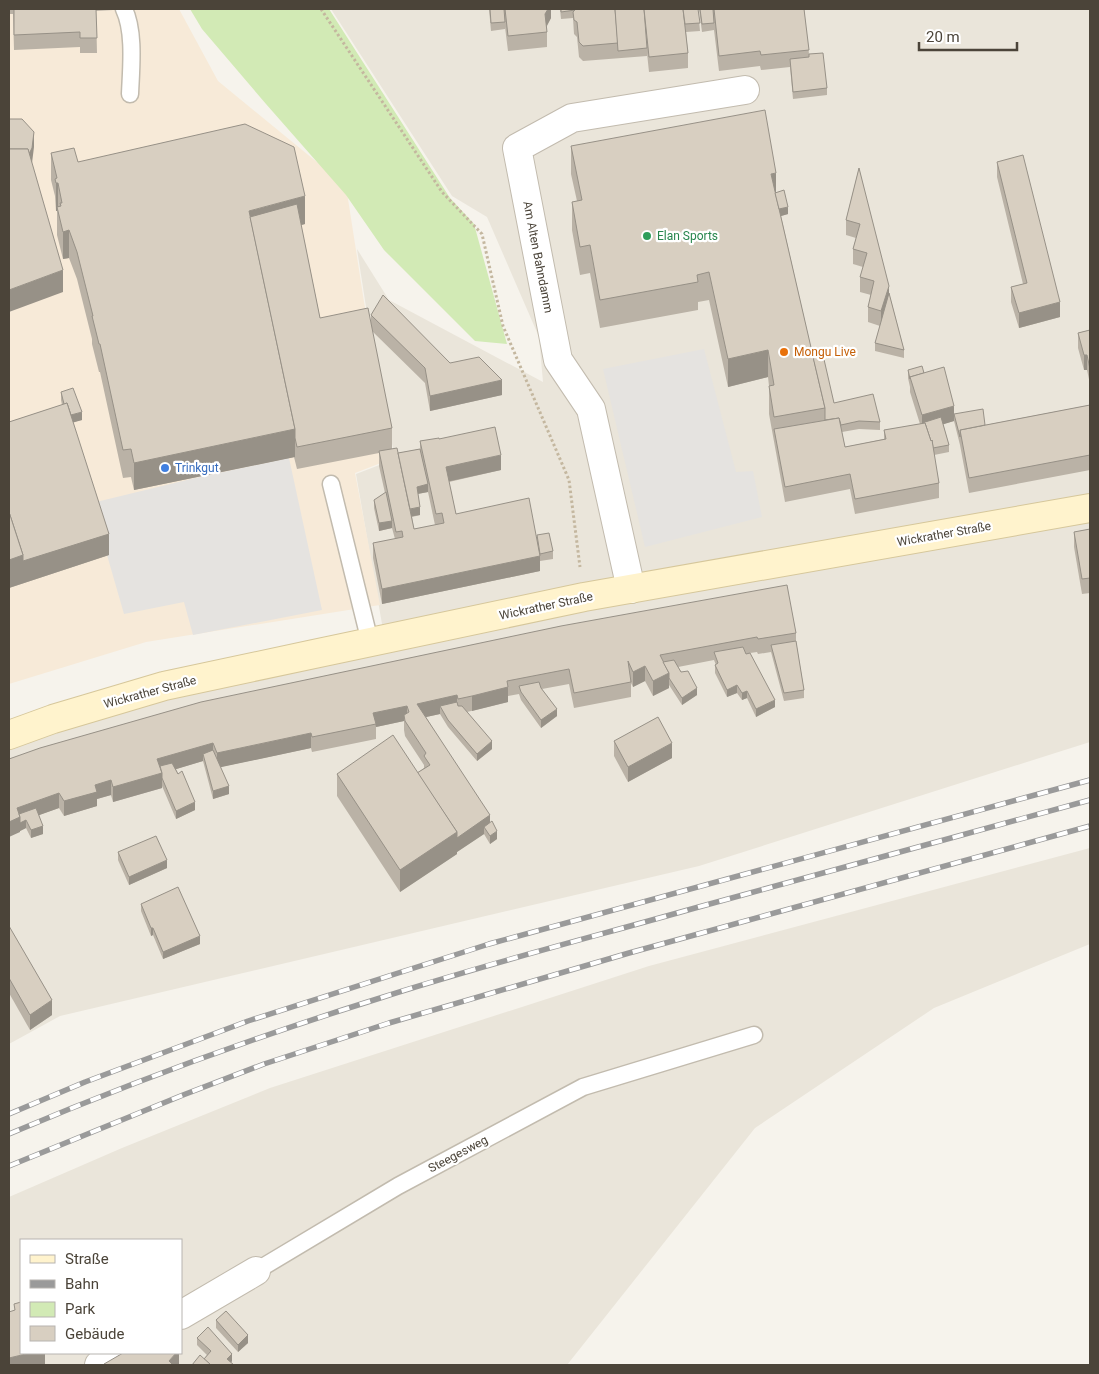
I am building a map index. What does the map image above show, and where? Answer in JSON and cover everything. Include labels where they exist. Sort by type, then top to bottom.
[{"type":"main road","name":"Wickrather Straße","points":[[9,735],[53,719],[164,686],[370,642],[630,589],[1090,508]]},
{"type":"street","name":"Am Alten Bahndamm","points":[[630,589],[590,409],[558,360],[517,148],[572,118],[745,90]]},
{"type":"street","name":"Steegesweg","points":[[182,1314],[256,1271]]},
{"type":"street","points":[[98,1365],[115,1354]]},
{"type":"lane","points":[[124,9],[131,44],[130,94]]},
{"type":"lane","points":[[331,484],[370,642]]},
{"type":"lane","name":"Steegesweg","points":[[256,1271],[398,1186],[583,1087],[754,1035]]},
{"type":"path","points":[[321,9],[442,192],[482,234],[503,326],[569,480],[584,598]]},
{"type":"shaded area","points":[[9,9],[179,9],[218,81],[346,186],[364,302],[394,458],[355,473],[380,605],[146,642],[9,684]]},
{"type":"shaded area","points":[[331,9],[1090,9],[1090,742],[699,866],[60,1016],[9,1044],[9,738],[41,723],[386,647],[356,474],[395,459],[369,326],[357,249],[389,300],[543,382],[539,337],[487,217],[452,196]]},
{"type":"shaded area","points":[[704,349],[736,472],[753,471],[762,517],[645,547],[603,369]]},
{"type":"shaded area","points":[[289,458],[322,610],[193,635],[184,602],[124,614],[92,503]]},
{"type":"shaded area","points":[[1090,848],[1090,944],[934,1008],[755,1128],[567,1365],[9,1365],[9,1197],[122,1148],[270,1088],[649,966]]},
{"type":"green space","points":[[190,9],[329,9],[450,198],[474,224],[507,344],[475,341],[384,250],[346,195],[202,29]]},
{"type":"building","points":[[14,9],[96,9],[97,38],[80,38],[80,32],[14,35]]},
{"type":"building","points":[[490,9],[504,9],[505,22],[491,23]]},
{"type":"building","points":[[505,9],[548,9],[545,14],[547,32],[508,36]]},
{"type":"building","points":[[561,9],[574,9],[575,10],[561,12]]},
{"type":"building","points":[[576,9],[615,9],[618,43],[583,46],[579,42],[577,22],[574,20],[573,12]]},
{"type":"building","points":[[615,9],[644,9],[647,48],[618,51]]},
{"type":"building","points":[[644,9],[683,9],[688,53],[649,57]]},
{"type":"building","points":[[683,9],[698,9],[700,23],[685,24]]},
{"type":"building","points":[[700,9],[713,9],[714,23],[702,24]]},
{"type":"building","points":[[714,9],[804,9],[809,50],[761,55],[760,51],[719,56]]},
{"type":"building","points":[[823,53],[827,88],[793,92],[790,59],[809,57],[809,54]]},
{"type":"building","points":[[765,110],[776,173],[771,174],[825,408],[774,417],[769,386],[774,385],[768,350],[728,359],[709,272],[697,275],[698,282],[600,300],[590,245],[580,247],[572,202],[582,200],[571,146]]},
{"type":"building","points":[[9,119],[22,119],[34,132],[32,148],[29,154],[28,149],[9,149]]},
{"type":"building","points":[[245,124],[294,147],[305,196],[249,211],[295,429],[134,463],[131,449],[123,450],[100,344],[77,252],[69,230],[63,232],[57,207],[61,206],[60,203],[62,203],[58,183],[56,183],[55,179],[57,178],[51,153],[74,148],[78,162]]},
{"type":"building","points":[[9,149],[28,149],[63,270],[9,290]]},
{"type":"building","points":[[1023,155],[1060,302],[1019,313],[1011,287],[1027,283],[997,162]]},
{"type":"building","points":[[859,168],[889,286],[881,311],[868,307],[874,281],[860,277],[867,253],[853,249],[860,224],[846,220]]},
{"type":"building","points":[[784,190],[788,207],[779,209],[775,193]]},
{"type":"building","points":[[297,204],[320,318],[368,308],[392,428],[297,447],[295,429],[250,217]]},
{"type":"building","points":[[889,293],[904,350],[875,343]]},
{"type":"building","points":[[383,295],[450,363],[479,357],[502,380],[430,396],[425,368],[371,315]]},
{"type":"building","points":[[1090,330],[1090,369],[1087,355],[1084,355],[1078,333]]},
{"type":"building","points":[[823,355],[834,403],[873,394],[880,422],[859,421],[841,425],[839,418],[825,420],[825,408],[813,357]]},
{"type":"building","points":[[922,366],[924,373],[910,377],[910,379],[908,370]]},
{"type":"building","points":[[944,367],[954,406],[922,415],[910,377]]},
{"type":"building","points":[[73,388],[82,412],[71,415],[67,403],[64,404],[61,392]]},
{"type":"building","points":[[67,403],[109,534],[23,561],[23,555],[9,512],[9,422]]},
{"type":"building","points":[[1090,405],[1090,455],[969,478],[960,430]]},
{"type":"building","points":[[983,409],[985,425],[960,430],[960,437],[954,414]]},
{"type":"building","points":[[941,417],[949,445],[933,448],[925,423],[922,423]]},
{"type":"building","points":[[839,418],[845,447],[886,439],[884,430],[925,423],[932,440],[939,483],[855,499],[850,474],[785,487],[774,429]]},
{"type":"building","points":[[495,427],[501,455],[446,467],[456,514],[529,498],[540,556],[382,589],[373,543],[403,537],[402,531],[396,532],[379,451],[397,448],[414,529],[444,523],[442,513],[436,514],[420,441],[439,439]]},
{"type":"building","points":[[420,449],[428,484],[417,487],[420,507],[410,509],[398,453]]},
{"type":"building","points":[[386,492],[392,521],[379,523],[374,500]]},
{"type":"building","points":[[9,512],[23,555],[9,560]]},
{"type":"building","points":[[1090,529],[1090,578],[1082,579],[1074,532]]},
{"type":"building","points":[[549,533],[553,551],[540,554],[537,535]]},
{"type":"building","points":[[787,585],[796,633],[758,639],[757,637],[660,655],[669,673],[653,681],[645,666],[633,672],[628,661],[631,682],[574,693],[569,669],[507,681],[508,687],[472,696],[458,699],[457,695],[417,704],[490,815],[457,838],[457,832],[417,773],[430,765],[424,756],[426,753],[405,721],[404,715],[409,712],[407,706],[373,713],[376,724],[312,737],[311,733],[217,753],[213,743],[157,759],[162,773],[113,787],[111,780],[95,785],[97,792],[64,801],[59,793],[17,808],[20,817],[9,822],[9,759],[40,748],[201,702],[561,626]]},
{"type":"building","points":[[796,641],[804,690],[784,693],[771,645]]},
{"type":"building","points":[[743,647],[746,654],[750,653],[775,700],[756,709],[747,691],[742,693],[737,685],[727,690],[715,665],[718,663],[714,652]]},
{"type":"building","points":[[674,660],[681,672],[688,671],[697,688],[682,698],[669,678],[669,673],[663,662]]},
{"type":"building","points":[[539,682],[541,688],[557,709],[541,720],[521,692],[519,686]]},
{"type":"building","points":[[457,702],[458,706],[462,706],[492,741],[477,754],[448,720],[440,706]]},
{"type":"building","points":[[658,717],[672,743],[628,767],[614,741]]},
{"type":"building","points":[[393,735],[457,832],[400,870],[337,774]]},
{"type":"building","points":[[213,750],[229,786],[213,791],[203,754]]},
{"type":"building","points":[[172,763],[178,774],[182,771],[195,802],[176,811],[162,778],[160,766]]},
{"type":"building","points":[[36,808],[43,826],[31,830],[26,820],[20,823],[19,814]]},
{"type":"building","points":[[492,821],[497,831],[490,836],[484,827]]},
{"type":"building","points":[[156,836],[167,860],[129,877],[118,852]]},
{"type":"building","points":[[178,887],[200,936],[163,952],[141,904]]},
{"type":"building","points":[[9,926],[52,1000],[30,1015],[9,978]]},
{"type":"building","points":[[20,1302],[20,1354],[26,1354],[9,1358],[9,1312],[15,1310],[14,1304]]},
{"type":"building","points":[[226,1311],[248,1335],[238,1345],[216,1320]]},
{"type":"building","points":[[208,1327],[232,1354],[227,1359],[234,1365],[211,1365],[204,1359],[211,1351],[197,1338]]},
{"type":"building","points":[[121,1354],[175,1354],[169,1361],[173,1365],[104,1364]]},
{"type":"building","points":[[200,1355],[211,1365],[192,1365]]},
{"type":"railway","points":[[9,1114],[85,1082],[248,1021],[489,944],[1090,780]]},
{"type":"railway","points":[[9,1134],[192,1062],[284,1029],[416,987],[536,952],[1090,800]]},
{"type":"railway","points":[[9,1166],[264,1064],[389,1023],[629,953],[1090,826]]},
{"type":"place","name":"Elan Sports","points":[[647,236]]},
{"type":"place","name":"Mongu Live","points":[[784,352]]},
{"type":"place","name":"Trinkgut","points":[[165,468]]}]
